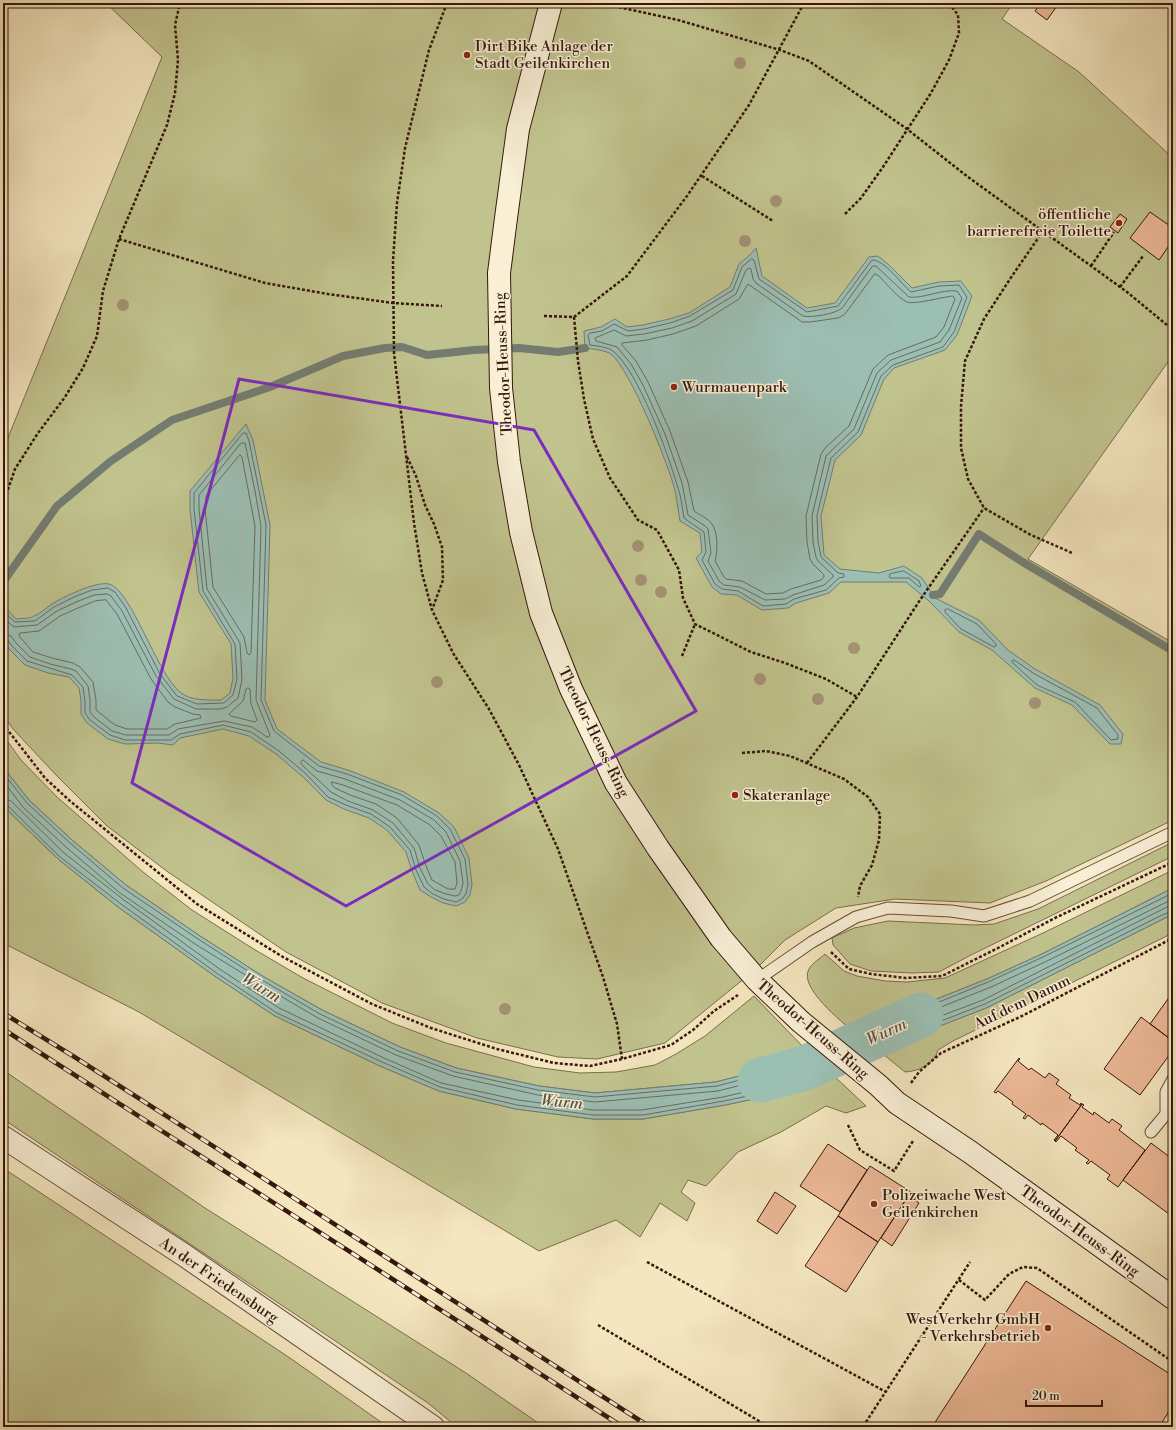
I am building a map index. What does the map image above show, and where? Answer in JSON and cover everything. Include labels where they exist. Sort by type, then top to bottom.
[{"type":"main road","name":"Theodor-Heuss-Ring","points":[[551,3],[518,129],[499,274],[501,388],[509,462],[521,532],[541,613],[571,689],[616,783],[658,848],[721,938],[757,980],[801,1022],[878,1085],[897,1103],[970,1152],[1173,1298]]},
{"type":"main road","name":"An der Friedensburg","points":[[3,1137],[184,1254],[433,1427]]},
{"type":"lane","points":[[757,980],[819,938],[856,917],[888,908],[951,911],[984,916],[1030,901],[1173,832]]},
{"type":"lane","points":[[1151,1132],[1166,1114],[1166,1092],[1173,1079]]},
{"type":"path","points":[[3,504],[15,469],[38,432],[65,397],[83,368],[97,336],[103,291],[119,239],[167,125],[175,92],[178,60],[175,25],[180,3]]},
{"type":"path","points":[[447,3],[428,50],[405,148],[397,210],[393,261],[394,353],[414,523],[422,573],[432,610],[452,653],[489,709],[519,765],[558,848],[603,977],[617,1024],[622,1059]]},
{"type":"path","points":[[551,3],[609,5],[678,20],[780,50],[809,61],[907,129],[968,177],[1120,287],[1173,330]]},
{"type":"path","points":[[544,316],[574,317],[627,276],[702,176],[749,105],[804,3]]},
{"type":"path","points":[[845,214],[861,198],[883,167],[931,93],[949,60],[959,33],[958,14],[949,3]]},
{"type":"path","points":[[702,176],[773,222]]},
{"type":"path","points":[[1043,231],[984,319],[965,362],[961,406],[960,448],[968,479],[984,508],[1030,534],[1072,552]]},
{"type":"path","points":[[1091,266],[1114,232]]},
{"type":"path","points":[[119,239],[264,283],[393,303],[442,306]]},
{"type":"path","points":[[1120,287],[1143,256]]},
{"type":"path","points":[[574,317],[578,361],[593,439],[610,478],[638,520],[657,530],[679,570],[683,598],[695,624],[751,652],[826,679],[857,697]]},
{"type":"path","points":[[406,455],[416,476],[424,505],[434,524],[442,547],[443,580],[432,610]]},
{"type":"path","points":[[807,763],[857,697],[920,600],[932,585],[984,508]]},
{"type":"path","points":[[682,656],[695,624]]},
{"type":"path","points":[[3,724],[45,778],[70,801],[196,904],[283,957],[372,1004],[431,1028],[497,1049],[554,1063],[590,1066],[622,1059],[671,1044],[693,1030],[714,1011],[757,980]]},
{"type":"path","points":[[742,753],[766,751],[790,756],[844,779],[868,797],[880,814],[879,840],[872,865],[860,886],[856,917]]},
{"type":"path","points":[[819,938],[833,955],[850,969],[871,974],[906,978],[942,976],[1055,918],[1173,862]]},
{"type":"path","name":"Auf dem Damm","points":[[897,1103],[919,1072],[941,1053],[1022,1016],[1173,938]]},
{"type":"path","points":[[848,1125],[860,1150],[894,1171],[925,1122]]},
{"type":"path","points":[[647,1262],[886,1392]]},
{"type":"path","points":[[865,1427],[866,1422],[970,1262]]},
{"type":"path","points":[[959,1280],[985,1300],[1009,1274],[1023,1267],[1037,1268],[1173,1362]]},
{"type":"path","points":[[598,1325],[769,1427]]},
{"type":"highlighted area","points":[[239,379],[534,430],[696,711],[346,906],[132,783]]},
{"type":"green space","points":[[106,3],[1013,3],[1002,19],[1079,72],[1173,158],[1173,355],[1028,559],[1173,643],[1173,820],[1046,881],[990,903],[895,899],[836,908],[785,940],[756,969],[665,1043],[597,1059],[558,1057],[477,1038],[382,1003],[286,952],[168,872],[107,826],[13,729],[3,714],[3,450],[162,57]]},
{"type":"green space","points":[[3,735],[21,760],[57,797],[143,872],[192,910],[303,978],[392,1023],[446,1043],[534,1067],[580,1073],[616,1072],[655,1065],[676,1054],[705,1036],[754,996],[811,1055],[716,1082],[595,1093],[539,1086],[456,1068],[400,1047],[322,1010],[264,977],[200,936],[126,885],[72,840],[29,800],[3,767]]},
{"type":"green space","points":[[3,806],[58,859],[118,907],[216,977],[275,1016],[380,1066],[439,1091],[516,1109],[593,1119],[643,1119],[778,1094],[833,1075],[866,1106],[846,1113],[826,1106],[781,1132],[738,1152],[706,1186],[688,1180],[681,1192],[695,1203],[687,1221],[660,1203],[640,1237],[616,1220],[539,1251],[139,1012],[3,943]]},
{"type":"green space","points":[[1173,842],[1173,856],[939,972],[912,973],[871,971],[850,964],[833,945],[832,938],[854,928],[888,921],[974,925],[994,924],[1038,909]]},
{"type":"green space","points":[[1173,870],[1173,888],[1042,954],[987,979],[854,1032],[823,1004],[815,994],[807,976],[810,967],[825,954],[844,971],[857,976],[885,981],[907,982],[945,978],[1043,933]]},
{"type":"green space","points":[[1173,914],[1173,933],[953,1041],[938,1050],[933,1060],[921,1069],[905,1072],[878,1050],[986,1008]]},
{"type":"green space","points":[[3,1070],[205,1208],[466,1373],[544,1427],[457,1427],[428,1403],[3,1119]]},
{"type":"green space","points":[[3,1168],[290,1358],[388,1427],[3,1427]]},
{"type":"water","points":[[756,248],[762,276],[807,308],[835,303],[869,257],[878,256],[912,288],[939,282],[961,281],[972,296],[957,335],[945,350],[894,368],[884,379],[861,435],[835,460],[821,516],[824,555],[840,569],[879,573],[904,566],[922,578],[935,598],[979,620],[1008,650],[1035,669],[1100,705],[1123,734],[1121,744],[1110,744],[1072,705],[1035,688],[992,650],[959,632],[929,601],[906,582],[841,582],[829,593],[796,603],[788,608],[762,610],[737,595],[721,594],[712,587],[696,558],[702,552],[700,533],[680,521],[675,491],[670,475],[656,437],[636,394],[617,361],[609,353],[601,350],[585,348],[584,331],[601,327],[615,319],[627,327],[643,325],[689,313],[730,287],[739,264]]},
{"type":"water","points":[[246,424],[253,440],[270,525],[265,700],[277,729],[321,762],[348,770],[404,792],[439,813],[454,827],[469,858],[472,884],[470,895],[465,902],[456,906],[443,903],[420,890],[406,852],[387,830],[369,818],[344,809],[326,800],[302,776],[276,754],[249,736],[223,729],[180,738],[173,745],[157,743],[125,744],[108,739],[87,723],[81,714],[79,688],[69,677],[48,673],[25,665],[9,649],[3,640],[3,605],[16,619],[30,618],[57,601],[80,590],[96,585],[109,584],[117,589],[126,600],[162,668],[180,692],[189,697],[211,700],[221,700],[230,693],[233,678],[231,644],[199,592],[190,509],[190,491]]},
{"type":"water","points":[[3,767],[29,800],[72,840],[126,885],[200,936],[264,977],[322,1010],[400,1047],[456,1068],[539,1086],[595,1093],[716,1082],[811,1055],[833,1075],[778,1094],[643,1119],[593,1119],[516,1109],[439,1091],[380,1066],[275,1016],[216,977],[118,907],[58,859],[3,806]]},
{"type":"water","points":[[1173,888],[1173,914],[986,1008],[878,1050],[854,1032],[987,979],[1042,954]]},
{"type":"building","points":[[1041,3],[1059,3],[1047,20],[1035,11]]},
{"type":"building","points":[[1150,212],[1173,228],[1173,240],[1159,260],[1130,238]]},
{"type":"building","name":"öffentliche barrierefreie Toilette","points":[[1120,214],[1127,219],[1118,233],[1110,227]]},
{"type":"building","points":[[1173,992],[1173,1041],[1150,1024]]},
{"type":"building","points":[[1141,1017],[1173,1041],[1173,1050],[1140,1095],[1104,1069]]},
{"type":"building","points":[[1019,1058],[1020,1059],[1018,1061],[1029,1070],[1031,1068],[1045,1078],[1049,1073],[1059,1080],[1056,1084],[1071,1095],[1069,1098],[1080,1105],[1081,1103],[1082,1104],[1055,1141],[1054,1140],[1058,1135],[1028,1115],[1025,1119],[1023,1118],[1026,1114],[1012,1104],[1013,1102],[998,1091],[996,1093],[994,1092]]},
{"type":"building","points":[[1082,1104],[1084,1105],[1082,1107],[1093,1115],[1094,1112],[1109,1123],[1112,1119],[1122,1126],[1119,1130],[1145,1150],[1118,1187],[1107,1179],[1110,1175],[1091,1161],[1088,1164],[1086,1163],[1089,1160],[1075,1150],[1077,1148],[1061,1136],[1056,1142],[1055,1141]]},
{"type":"building","points":[[1151,1143],[1171,1158],[1173,1155],[1173,1217],[1123,1180]]},
{"type":"building","points":[[828,1144],[867,1170],[840,1212],[800,1186]]},
{"type":"building","name":"Polizeiwache West Geilenkirchen","points":[[870,1166],[911,1192],[878,1242],[838,1216]]},
{"type":"building","points":[[775,1192],[796,1206],[777,1234],[757,1221]]},
{"type":"building","points":[[908,1196],[919,1203],[892,1246],[881,1238]]},
{"type":"building","points":[[838,1216],[878,1242],[846,1292],[805,1266]]},
{"type":"building","name":"WestVerkehr GmbH - Verkehrsbetrieb","points":[[1026,1281],[1173,1376],[1173,1405],[1159,1427],[932,1427]]},
{"type":"waterway","points":[[3,582],[57,506],[111,461],[172,420],[270,387],[343,356],[385,348],[402,347],[427,355],[474,350],[519,348],[558,352],[585,348]]},
{"type":"waterway","points":[[933,595],[940,594],[979,534],[1021,561],[1173,651]]},
{"type":"waterway","name":"Wurm","points":[[760,1080],[805,1068],[921,1015]]},
{"type":"railway","points":[[3,1013],[73,1056],[650,1427]]},
{"type":"railway","points":[[3,1029],[623,1427]]},
{"type":"place","name":"Dirt Bike Anlage der Stadt Geilenkirchen","points":[[467,55]]},
{"type":"place","name":"öffentliche barrierefreie Toilette","points":[[1119,223]]},
{"type":"place","name":"Wurmauenpark","points":[[674,387]]},
{"type":"place","name":"Skateranlage","points":[[735,795]]},
{"type":"place","name":"Polizeiwache West Geilenkirchen","points":[[874,1204]]},
{"type":"place","name":"WestVerkehr GmbH - Verkehrsbetrieb","points":[[1048,1328]]}]
